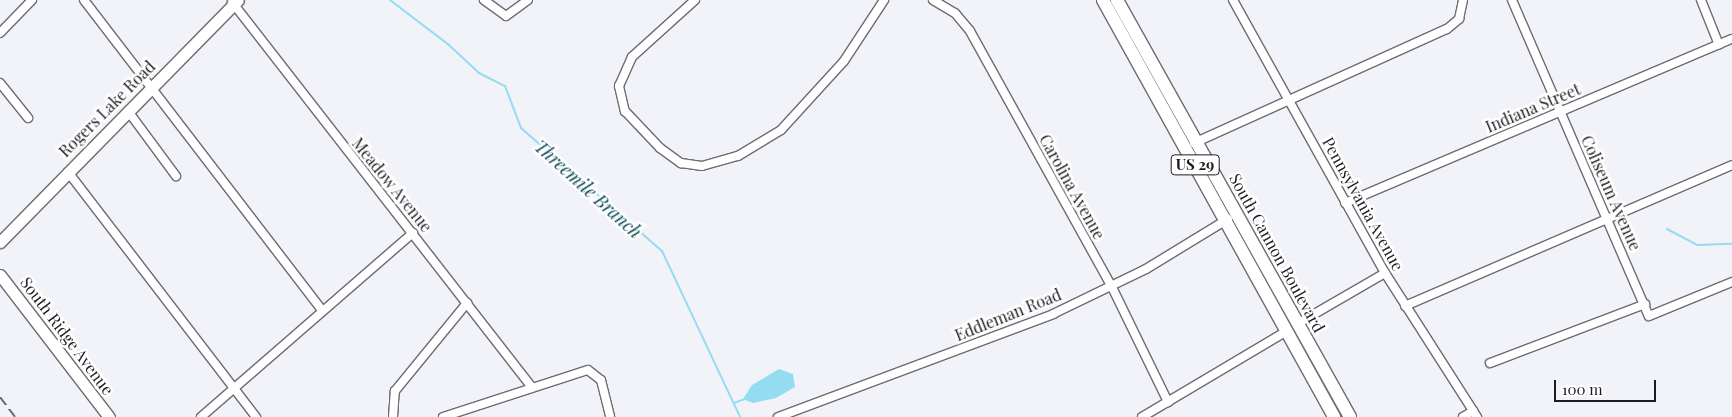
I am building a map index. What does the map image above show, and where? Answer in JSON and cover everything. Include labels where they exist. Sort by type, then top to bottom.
[{"type":"main road","name":"South Cannon Boulevard","points":[[1103,0],[1191,144]]},
{"type":"main road","name":"South Cannon Boulevard","points":[[1117,0],[1191,144],[1292,328],[1334,417]]},
{"type":"main road","name":"Rogers Lake Road","points":[[0,242],[235,1]]},
{"type":"main road","name":"South Ridge Avenue","points":[[0,275],[109,417]]},
{"type":"main road","name":"South Cannon Boulevard","points":[[1292,328],[1350,417]]},
{"type":"street","points":[[0,32],[32,0]]},
{"type":"street","points":[[84,0],[323,311]]},
{"type":"street","points":[[484,0],[506,16],[528,0]]},
{"type":"street","points":[[695,0],[632,57],[619,86],[625,111],[660,148],[681,163],[702,166],[738,156],[781,130],[844,61],[884,0]]},
{"type":"street","name":"Carolina Avenue","points":[[933,0],[955,14],[970,31],[1112,286],[1168,402]]},
{"type":"street","name":"Pennsylvania Avenue","points":[[1233,0],[1385,272],[1475,414]]},
{"type":"street","points":[[1191,144],[1287,99],[1447,29],[1459,19],[1463,0]]},
{"type":"street","name":"Coliseum Avenue","points":[[1512,0],[1645,304]]},
{"type":"street","points":[[1701,0],[1719,45]]},
{"type":"street","name":"Meadow Avenue","points":[[235,1],[531,386]]},
{"type":"street","name":"Indiana Street","points":[[1345,202],[1732,40]]},
{"type":"street","points":[[0,83],[28,118]]},
{"type":"street","points":[[128,111],[176,176]]},
{"type":"street","points":[[1405,306],[1732,165]]},
{"type":"street","points":[[68,172],[256,417]]},
{"type":"street","name":"Eddleman Road","points":[[778,417],[1024,325],[1112,286],[1231,218]]},
{"type":"street","points":[[201,417],[413,234]]},
{"type":"street","points":[[1142,417],[1385,272]]},
{"type":"street","points":[[1490,363],[1645,304],[1649,316],[1732,282]]},
{"type":"street","points":[[393,417],[395,391],[468,303]]},
{"type":"street","points":[[443,417],[531,386],[588,370],[601,380],[610,417]]},
{"type":"street","points":[[1463,417],[1475,414]]},
{"type":"water","points":[[779,369],[793,374],[795,387],[776,398],[753,403],[743,399],[752,385]]},
{"type":"waterway","name":"Threemile Branch","points":[[390,0],[449,45],[479,73],[505,86],[521,128],[662,251],[740,417]]},
{"type":"waterway","points":[[1667,229],[1697,245],[1732,244]]},
{"type":"waterway","points":[[734,403],[745,399]]},
{"type":"railway","points":[[0,397],[15,417]]}]
